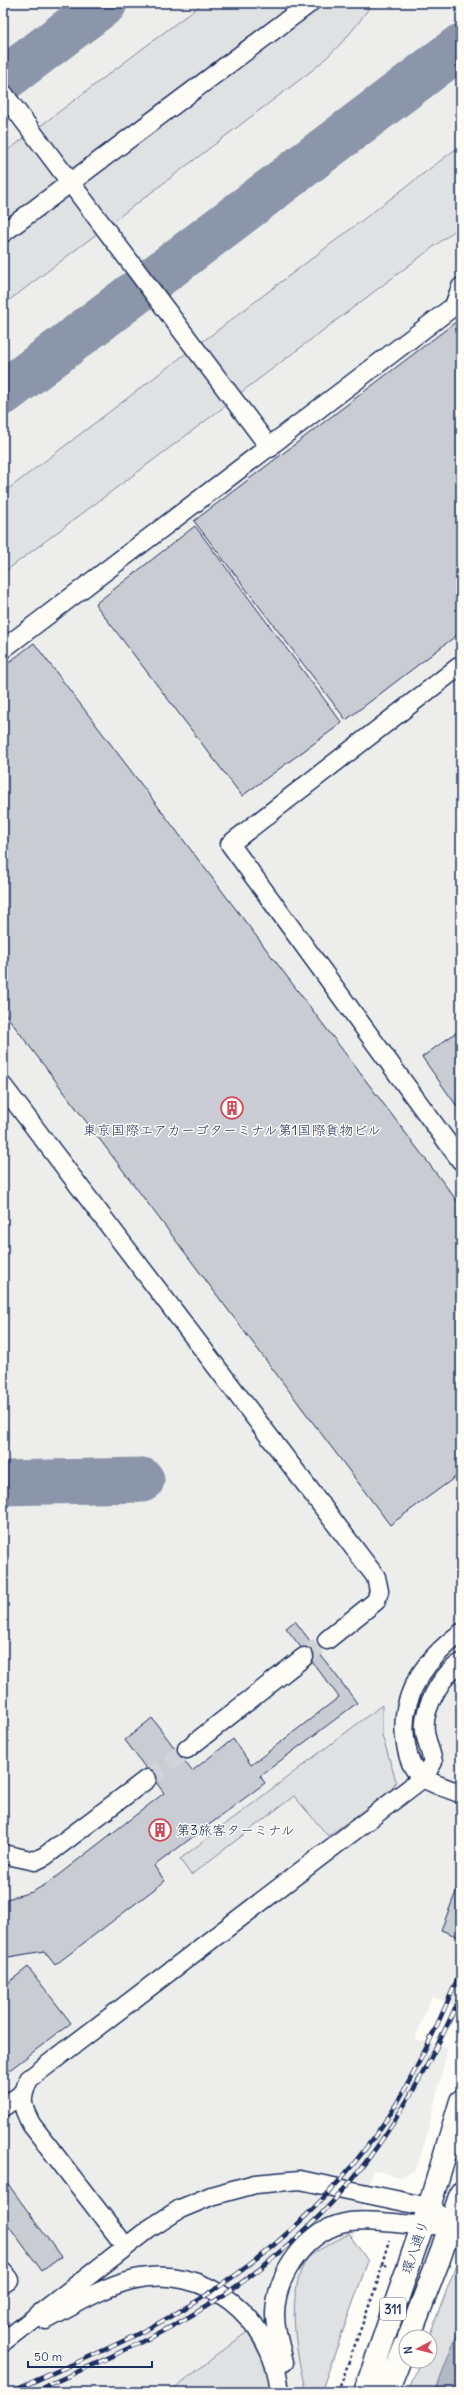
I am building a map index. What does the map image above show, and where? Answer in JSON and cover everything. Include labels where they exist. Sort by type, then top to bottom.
[{"type":"main road","name":"環八通り","points":[[364,2392],[426,2216],[461,2102]]},
{"type":"main road","name":"311","points":[[451,2224],[461,2193]]},
{"type":"main road","name":"環八通り","points":[[412,2329],[451,2224]]},
{"type":"main road","points":[[387,2392],[398,2364]]},
{"type":"street","points":[[3,233],[70,181],[310,3]]},
{"type":"street","points":[[3,93],[270,448]]},
{"type":"street","points":[[3,649],[270,448],[454,306],[461,287]]},
{"type":"street","points":[[461,665],[230,844],[461,1161]]},
{"type":"street","points":[[3,1086],[376,1577],[379,1591],[376,1601],[327,1640]]},
{"type":"street","points":[[461,1633],[440,1649],[423,1669],[409,1694],[403,1724],[408,1758],[423,1778],[461,1794]]},
{"type":"street","points":[[187,1748],[304,1658]]},
{"type":"street","points":[[126,2247],[32,2124],[23,2108],[22,2094],[29,2079],[423,1778],[433,1762],[424,1730],[431,1696],[452,1668],[461,1663]]},
{"type":"street","points":[[3,1854],[35,1861],[44,1856],[147,1779]]},
{"type":"street","points":[[3,2107],[22,2094]]},
{"type":"street","points":[[4,2341],[126,2247],[180,2209],[211,2196],[255,2184],[300,2180],[451,2224]]},
{"type":"street","points":[[290,2392],[288,2376],[277,2333],[276,2314],[284,2278],[305,2246],[330,2229],[348,2222],[426,2216]]},
{"type":"street","points":[[3,2272],[9,2280],[3,2284]]},
{"type":"street","points":[[4,2341],[117,2284],[148,2278],[166,2277],[185,2280],[219,2292],[249,2317],[269,2348],[280,2392]]},
{"type":"path","points":[[338,2392],[379,2278],[387,2247]]},
{"type":"path","points":[[382,2264],[389,2267]]},
{"type":"shaded area","points":[[3,3],[461,3],[461,1997],[458,2006],[432,1997],[415,2039],[448,2048],[426,2138],[416,2170],[400,2177],[373,2170],[353,2240],[368,2261],[321,2392],[3,2392]]},
{"type":"shaded area","points":[[203,3],[372,3],[346,38],[314,69],[3,305],[3,154]]},
{"type":"shaded area","points":[[461,145],[461,226],[239,394],[198,345]]},
{"type":"shaded area","points":[[189,351],[228,404],[3,573],[3,493]]},
{"type":"shaded area","points":[[382,1705],[382,1735],[396,1781],[391,1791],[328,1836],[294,1796],[191,1875],[180,1859]]},
{"type":"shaded area","points":[[349,2234],[368,2261],[321,2392],[306,2392],[299,2360],[294,2324],[296,2289],[300,2273],[310,2256]]},
{"type":"shaded area","points":[[461,2252],[461,2324],[435,2392],[408,2392],[417,2369],[438,2369],[438,2329],[432,2329]]},
{"type":"shaded area","points":[[461,2324],[461,2392],[437,2392],[440,2378]]},
{"type":"shaded area","points":[[247,2332],[263,2360],[271,2392],[169,2392]]},
{"type":"building","points":[[461,318],[461,632],[346,720],[194,521]]},
{"type":"building","points":[[195,526],[342,723],[242,796],[95,604]]},
{"type":"building","name":"東京国際エアカーゴターミナル第1国際貨物ビル","points":[[34,643],[461,1206],[461,1473],[390,1525],[3,1011],[3,667]]},
{"type":"building","points":[[461,1029],[461,1112],[422,1057]]},
{"type":"building","name":"第3旅客ターミナル","points":[[295,1621],[357,1703],[260,1776],[265,1783],[154,1866],[165,1881],[55,1965],[44,1951],[3,1958],[3,1900],[32,1892],[48,1883],[164,1793],[125,1740],[152,1718],[192,1771],[233,1739],[251,1765],[339,1697],[286,1628]]},
{"type":"building","points":[[461,1879],[461,1938],[441,1930]]},
{"type":"building","points":[[28,1967],[71,2023],[3,2075],[3,1987]]},
{"type":"building","points":[[3,2177],[61,2257],[42,2271],[3,2218]]},
{"type":"taxiway","points":[[3,80],[105,3]]},
{"type":"taxiway","points":[[3,393],[461,46]]},
{"type":"taxiway","points":[[3,1483],[142,1480]]},
{"type":"tunnel","points":[[304,1657],[327,1640]]},
{"type":"tunnel","points":[[147,1779],[187,1749]]},
{"type":"railway","points":[[10,2392],[113,2346],[173,2315],[238,2273],[269,2249],[298,2223],[352,2166],[376,2135],[397,2103],[431,2038],[461,1970]]},
{"type":"railway","points":[[33,2392],[122,2352],[207,2306],[251,2275],[291,2243],[327,2208],[359,2171],[388,2131],[414,2089],[438,2044],[461,1995]]},
{"type":"place","name":"東京国際エアカーゴターミナル第1国際貨物ビル","points":[[232,1108]]},
{"type":"place","name":"第3旅客ターミナル","points":[[160,1830]]}]
